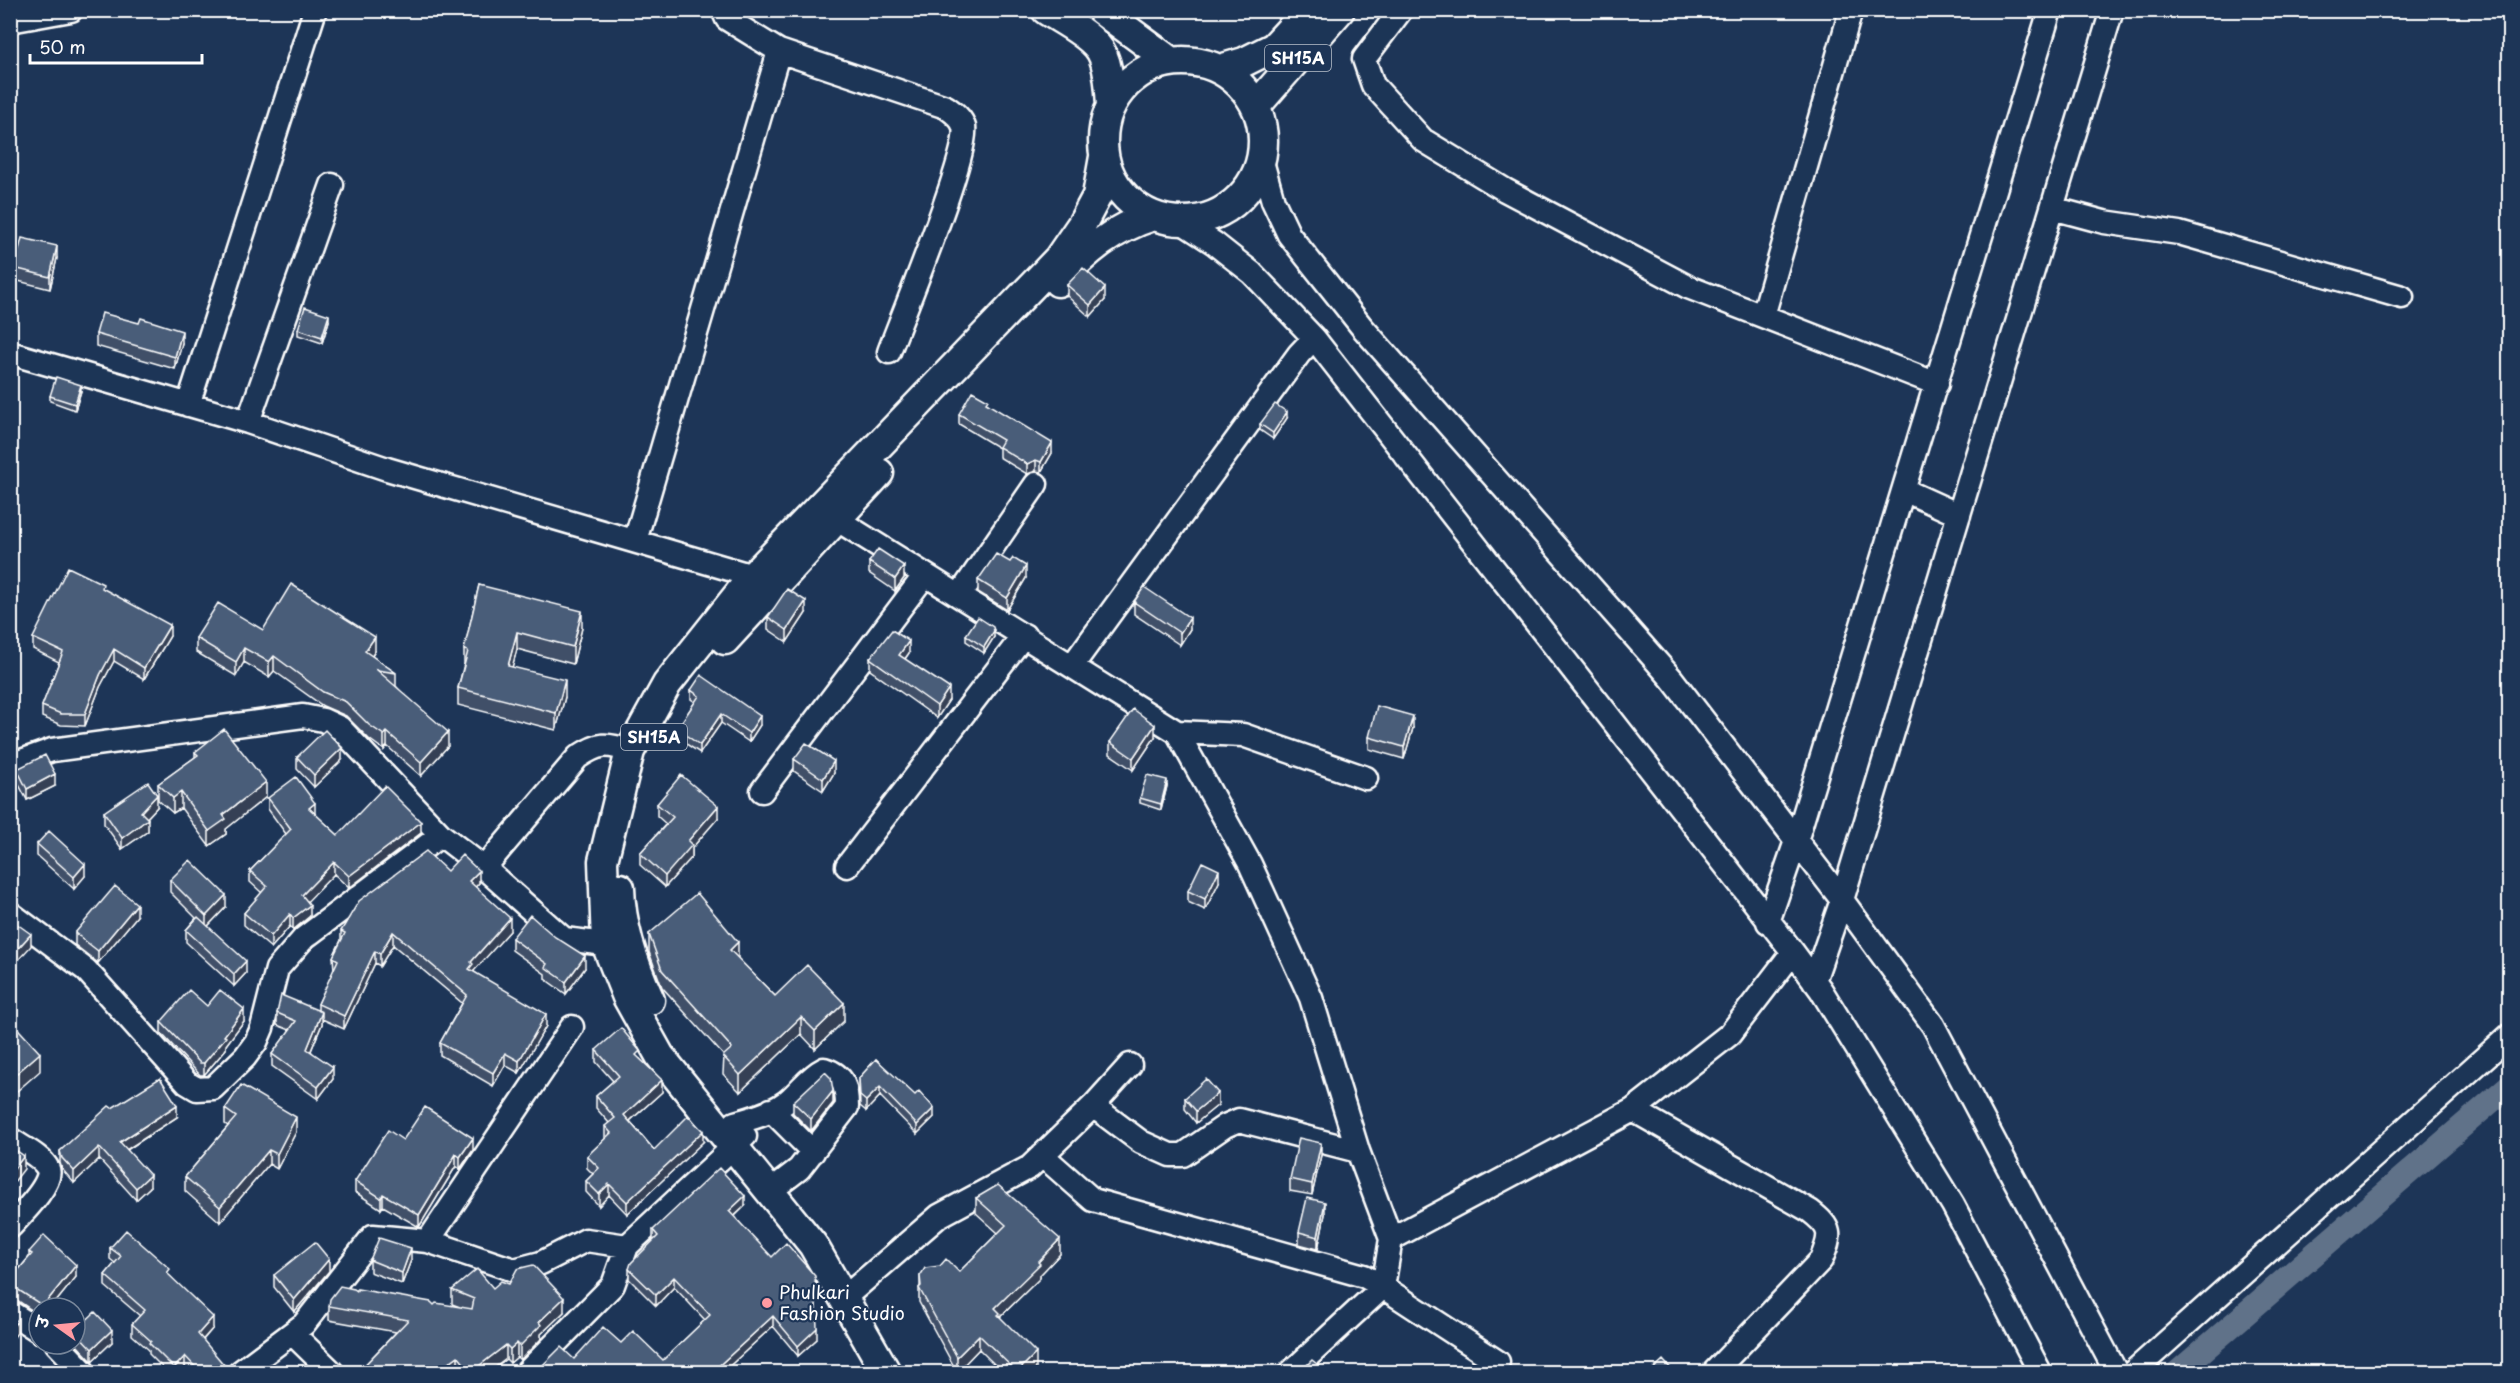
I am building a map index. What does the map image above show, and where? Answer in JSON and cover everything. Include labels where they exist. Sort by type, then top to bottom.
[{"type":"main road","points":[[1046,10],[1074,27],[1099,47],[1109,77],[1110,106],[1103,131],[1104,157],[1113,181],[1129,201],[1166,218],[1207,218],[1232,205],[1251,184],[1261,158],[1263,130],[1256,106],[1241,85],[1220,69],[1196,61],[1170,61],[1146,69],[1125,85],[1110,106]]},
{"type":"main road","points":[[1101,10],[1170,61]]},
{"type":"main road","name":"SH15A","points":[[1220,69],[1244,62],[1274,46],[1308,10]]},
{"type":"main road","name":"SH15A","points":[[1256,106],[1340,10]]},
{"type":"main road","name":"SH15A","points":[[616,940],[620,893],[620,850],[628,808],[639,770],[655,736],[680,696],[718,648],[836,519],[911,425],[1058,259],[1082,224],[1097,196],[1104,157]]},
{"type":"main road","name":"SH15A","points":[[906,1372],[850,1292],[813,1245],[658,1018],[638,975],[616,940],[603,861],[630,751],[668,684],[753,576],[911,425],[1071,267],[1104,238],[1132,222],[1166,218]]},
{"type":"main road","name":"SH15A","points":[[738,1135],[782,1182],[826,1239],[886,1372]]},
{"type":"street","points":[[10,21],[71,10]]},
{"type":"street","points":[[188,405],[315,10]]},
{"type":"street","points":[[723,10],[727,19],[779,51],[946,107],[957,115],[964,125],[964,140],[950,189],[889,352]]},
{"type":"street","points":[[1401,10],[1364,59],[1373,85],[1423,140],[1506,190],[1688,287],[1937,384]]},
{"type":"street","points":[[1763,316],[1851,10]]},
{"type":"street","points":[[1768,922],[1797,841],[2050,10]]},
{"type":"street","points":[[1814,981],[1842,900],[2112,10]]},
{"type":"street","points":[[635,541],[779,51]]},
{"type":"street","points":[[1261,158],[1273,201],[1289,235],[1362,327],[1672,679],[1842,900],[1933,1025],[2116,1372]]},
{"type":"street","points":[[248,422],[332,185]]},
{"type":"street","points":[[2052,208],[2104,222],[2179,233],[2402,297]]},
{"type":"street","points":[[1166,218],[1214,243],[1252,273],[1314,338],[1793,952],[1814,981],[1953,1205],[2040,1372]]},
{"type":"street","points":[[1072,666],[1299,354],[1314,338]]},
{"type":"street","points":[[10,353],[248,422],[387,469],[753,576]]},
{"type":"street","points":[[959,596],[1036,484]]},
{"type":"street","points":[[1904,490],[1959,515]]},
{"type":"street","points":[[836,519],[1177,732],[1250,864],[1311,998],[1358,1151],[1391,1239],[1383,1287],[1291,1372]]},
{"type":"street","points":[[762,791],[925,575]]},
{"type":"street","points":[[847,866],[1024,635]]},
{"type":"street","points":[[10,765],[52,750],[303,716],[324,720],[340,728],[441,836],[484,868],[564,939],[616,940]]},
{"type":"street","points":[[1177,732],[1243,735],[1366,778]]},
{"type":"street","points":[[484,868],[578,758],[594,747],[610,744],[630,751]]},
{"type":"street","points":[[10,913],[86,969],[187,1083],[197,1089],[205,1090],[213,1088],[245,1057],[256,1042],[262,1028],[277,969],[304,938],[441,836]]},
{"type":"street","points":[[1391,1239],[1633,1110],[1730,1034],[1793,952]]},
{"type":"street","points":[[428,1241],[572,1027]]},
{"type":"street","points":[[2133,1372],[2510,1035]]},
{"type":"street","points":[[850,1292],[939,1216],[1030,1167],[1093,1106],[1130,1065]]},
{"type":"street","points":[[527,1372],[613,1285],[627,1246],[738,1135],[790,1099],[807,1080],[824,1069],[835,1072],[842,1079],[846,1089],[847,1107],[799,1169],[782,1182]]},
{"type":"street","points":[[1093,1106],[1141,1142],[1170,1155],[1183,1155],[1225,1126],[1239,1120],[1358,1151]]},
{"type":"street","points":[[771,1110],[813,1152]]},
{"type":"street","points":[[1633,1110],[1810,1211],[1825,1223],[1829,1241],[1821,1260],[1714,1372]]},
{"type":"street","points":[[10,1139],[41,1161],[47,1167],[49,1174],[44,1186],[10,1227]]},
{"type":"street","points":[[1042,1155],[1093,1200],[1364,1276],[1498,1362]]},
{"type":"street","points":[[240,1372],[304,1324],[373,1236],[428,1241],[514,1270],[542,1263],[586,1240],[627,1246]]},
{"type":"street","points":[[10,1311],[27,1323]]},
{"type":"street","points":[[292,1333],[332,1372]]},
{"type":"street","points":[[69,1356],[84,1372]]},
{"type":"building","points":[[22,238],[57,246],[50,277],[14,268]]},
{"type":"building","points":[[1083,268],[1105,288],[1090,305],[1067,285]]},
{"type":"building","points":[[305,307],[329,315],[322,337],[298,329]]},
{"type":"building","points":[[102,313],[139,323],[141,318],[182,331],[175,357],[96,334]]},
{"type":"building","points":[[56,377],[81,385],[75,404],[50,396]]},
{"type":"building","points":[[972,391],[988,400],[986,403],[1052,443],[1041,462],[1036,460],[1027,464],[999,447],[1003,440],[959,414]]},
{"type":"building","points":[[1275,404],[1287,412],[1273,433],[1260,424]]},
{"type":"building","points":[[878,549],[904,566],[895,579],[869,562]]},
{"type":"building","points":[[996,554],[1010,562],[1013,558],[1026,566],[1007,598],[978,580]]},
{"type":"building","points":[[68,567],[103,584],[102,588],[170,625],[144,668],[114,649],[100,675],[85,714],[61,714],[42,706],[63,652],[33,638]]},
{"type":"building","points":[[291,584],[375,637],[365,651],[396,673],[377,670],[448,732],[421,762],[387,732],[384,735],[369,725],[346,702],[323,692],[274,656],[269,662],[244,648],[236,662],[196,638],[218,603],[263,630]]},
{"type":"building","points":[[479,585],[582,611],[573,647],[517,632],[508,666],[565,680],[556,713],[458,688],[468,651],[464,650]]},
{"type":"building","points":[[1144,587],[1190,618],[1180,633],[1134,602]]},
{"type":"building","points":[[787,589],[806,601],[787,630],[768,617]]},
{"type":"building","points":[[978,617],[993,627],[994,631],[984,647],[966,635]]},
{"type":"building","points":[[892,630],[909,641],[899,655],[949,688],[937,706],[870,658]]},
{"type":"building","points":[[701,675],[760,716],[749,733],[721,714],[700,745],[677,729],[699,696],[691,690]]},
{"type":"building","points":[[1377,706],[1413,716],[1404,747],[1369,737]]},
{"type":"building","points":[[1133,709],[1155,725],[1133,758],[1110,742]]},
{"type":"building","points":[[224,729],[266,782],[223,815],[226,819],[209,831],[181,792],[173,798],[158,784],[198,755],[195,752]]},
{"type":"building","points":[[325,730],[342,748],[314,775],[297,757]]},
{"type":"building","points":[[806,743],[834,761],[823,779],[794,759]]},
{"type":"building","points":[[45,755],[55,774],[27,789],[17,769]]},
{"type":"building","points":[[681,775],[718,806],[688,841],[692,845],[665,876],[640,853],[673,817],[657,804]]},
{"type":"building","points":[[1147,775],[1167,780],[1161,804],[1140,798]]},
{"type":"building","points":[[296,777],[315,803],[309,808],[338,835],[385,786],[421,822],[349,876],[334,862],[302,895],[310,905],[293,918],[290,914],[271,936],[244,913],[267,886],[250,871],[291,829],[268,798]]},
{"type":"building","points":[[148,782],[157,795],[141,812],[148,819],[122,838],[104,812]]},
{"type":"building","points":[[49,831],[85,864],[74,877],[37,844]]},
{"type":"building","points":[[426,851],[447,871],[462,855],[479,871],[469,881],[510,918],[471,962],[473,964],[469,969],[546,1014],[519,1061],[505,1053],[493,1073],[440,1043],[467,995],[393,932],[380,954],[375,951],[344,1016],[318,1004],[338,960],[333,957],[345,933],[341,931],[359,901]]},
{"type":"building","points":[[190,860],[226,895],[206,916],[170,880]]},
{"type":"building","points":[[1202,862],[1219,870],[1205,899],[1188,891]]},
{"type":"building","points":[[115,886],[137,904],[98,951],[75,933]]},
{"type":"building","points":[[697,893],[738,942],[730,950],[775,996],[807,965],[844,1003],[815,1031],[801,1017],[740,1075],[723,1056],[732,1048],[662,970],[649,934]]},
{"type":"building","points":[[530,915],[555,937],[585,956],[566,982],[545,967],[547,964],[512,938]]},
{"type":"building","points":[[198,917],[246,961],[234,974],[186,930]]},
{"type":"building","points":[[10,919],[31,934],[10,957]]},
{"type":"building","points":[[189,990],[207,1006],[220,990],[244,1009],[224,1036],[226,1037],[204,1063],[200,1063],[161,1022]]},
{"type":"building","points":[[281,995],[322,1012],[307,1049],[333,1067],[318,1087],[272,1054],[296,1021],[277,1013]]},
{"type":"building","points":[[10,1020],[40,1053],[10,1079]]},
{"type":"building","points":[[621,1028],[640,1051],[636,1055],[662,1080],[624,1115],[654,1150],[688,1116],[703,1131],[627,1202],[609,1184],[599,1194],[586,1181],[599,1168],[587,1156],[611,1133],[605,1126],[615,1118],[596,1096],[619,1076],[596,1050]]},
{"type":"building","points":[[876,1059],[915,1095],[919,1091],[934,1108],[917,1125],[880,1087],[866,1101],[860,1096],[859,1078]]},
{"type":"building","points":[[825,1072],[831,1078],[833,1091],[811,1119],[793,1102]]},
{"type":"building","points":[[160,1078],[177,1105],[120,1142],[150,1175],[136,1188],[99,1147],[74,1171],[62,1158],[60,1151],[109,1106],[112,1108]]},
{"type":"building","points":[[1206,1079],[1218,1093],[1196,1111],[1185,1098]]},
{"type":"building","points":[[241,1085],[296,1117],[277,1154],[269,1150],[220,1207],[185,1177],[236,1117],[225,1109]]},
{"type":"building","points":[[425,1107],[473,1138],[460,1157],[456,1154],[419,1215],[383,1194],[381,1198],[355,1181],[388,1130],[403,1140]]},
{"type":"building","points":[[1299,1138],[1321,1143],[1312,1184],[1290,1179]]},
{"type":"building","points":[[10,1146],[24,1156],[10,1174]]},
{"type":"building","points":[[719,1168],[745,1196],[729,1211],[772,1257],[786,1243],[815,1276],[817,1328],[798,1346],[773,1316],[712,1372],[545,1372],[540,1368],[561,1347],[574,1359],[603,1327],[621,1343],[633,1331],[663,1360],[710,1315],[674,1277],[656,1295],[629,1269],[631,1263],[658,1236],[653,1230]]},
{"type":"building","points":[[998,1185],[1060,1239],[1038,1262],[1040,1264],[995,1308],[1000,1313],[998,1315],[1036,1353],[1017,1372],[979,1335],[957,1357],[919,1288],[921,1286],[920,1276],[925,1268],[940,1266],[946,1259],[959,1272],[1006,1225],[976,1198]]},
{"type":"building","points":[[1307,1198],[1325,1202],[1318,1237],[1299,1232]]},
{"type":"building","points":[[126,1230],[170,1269],[167,1273],[213,1317],[198,1334],[225,1366],[218,1372],[200,1372],[185,1356],[174,1368],[149,1343],[151,1341],[132,1324],[145,1310],[105,1275],[121,1256],[110,1248]]},
{"type":"building","points":[[44,1235],[76,1265],[51,1296],[28,1296],[17,1289],[10,1288],[10,1280],[32,1254],[29,1252]]},
{"type":"building","points":[[379,1238],[411,1248],[402,1273],[370,1260]]},
{"type":"building","points":[[315,1242],[329,1259],[294,1300],[274,1275]]},
{"type":"building","points":[[533,1265],[564,1298],[539,1322],[541,1325],[520,1346],[517,1343],[510,1349],[506,1345],[471,1372],[458,1356],[436,1372],[429,1372],[424,1366],[418,1372],[358,1372],[408,1320],[329,1306],[330,1299],[340,1286],[357,1291],[357,1289],[431,1302],[434,1305],[436,1303],[472,1309],[474,1299],[452,1290],[477,1269],[493,1288],[501,1281],[509,1284],[517,1269]]},
{"type":"building","points":[[95,1312],[112,1330],[92,1349],[87,1344],[87,1320]]},
{"type":"building","points":[[10,1316],[17,1321],[10,1330]]},
{"type":"building","points":[[1312,1360],[1327,1372],[1300,1372]]},
{"type":"building","points":[[1663,1360],[1674,1372],[1650,1372]]},
{"type":"building","points":[[840,1366],[846,1372],[833,1372]]},
{"type":"waterway","points":[[2178,1372],[2510,1085]]},
{"type":"place","name":"Phulkari Fashion Studio","points":[[767,1303]]}]
